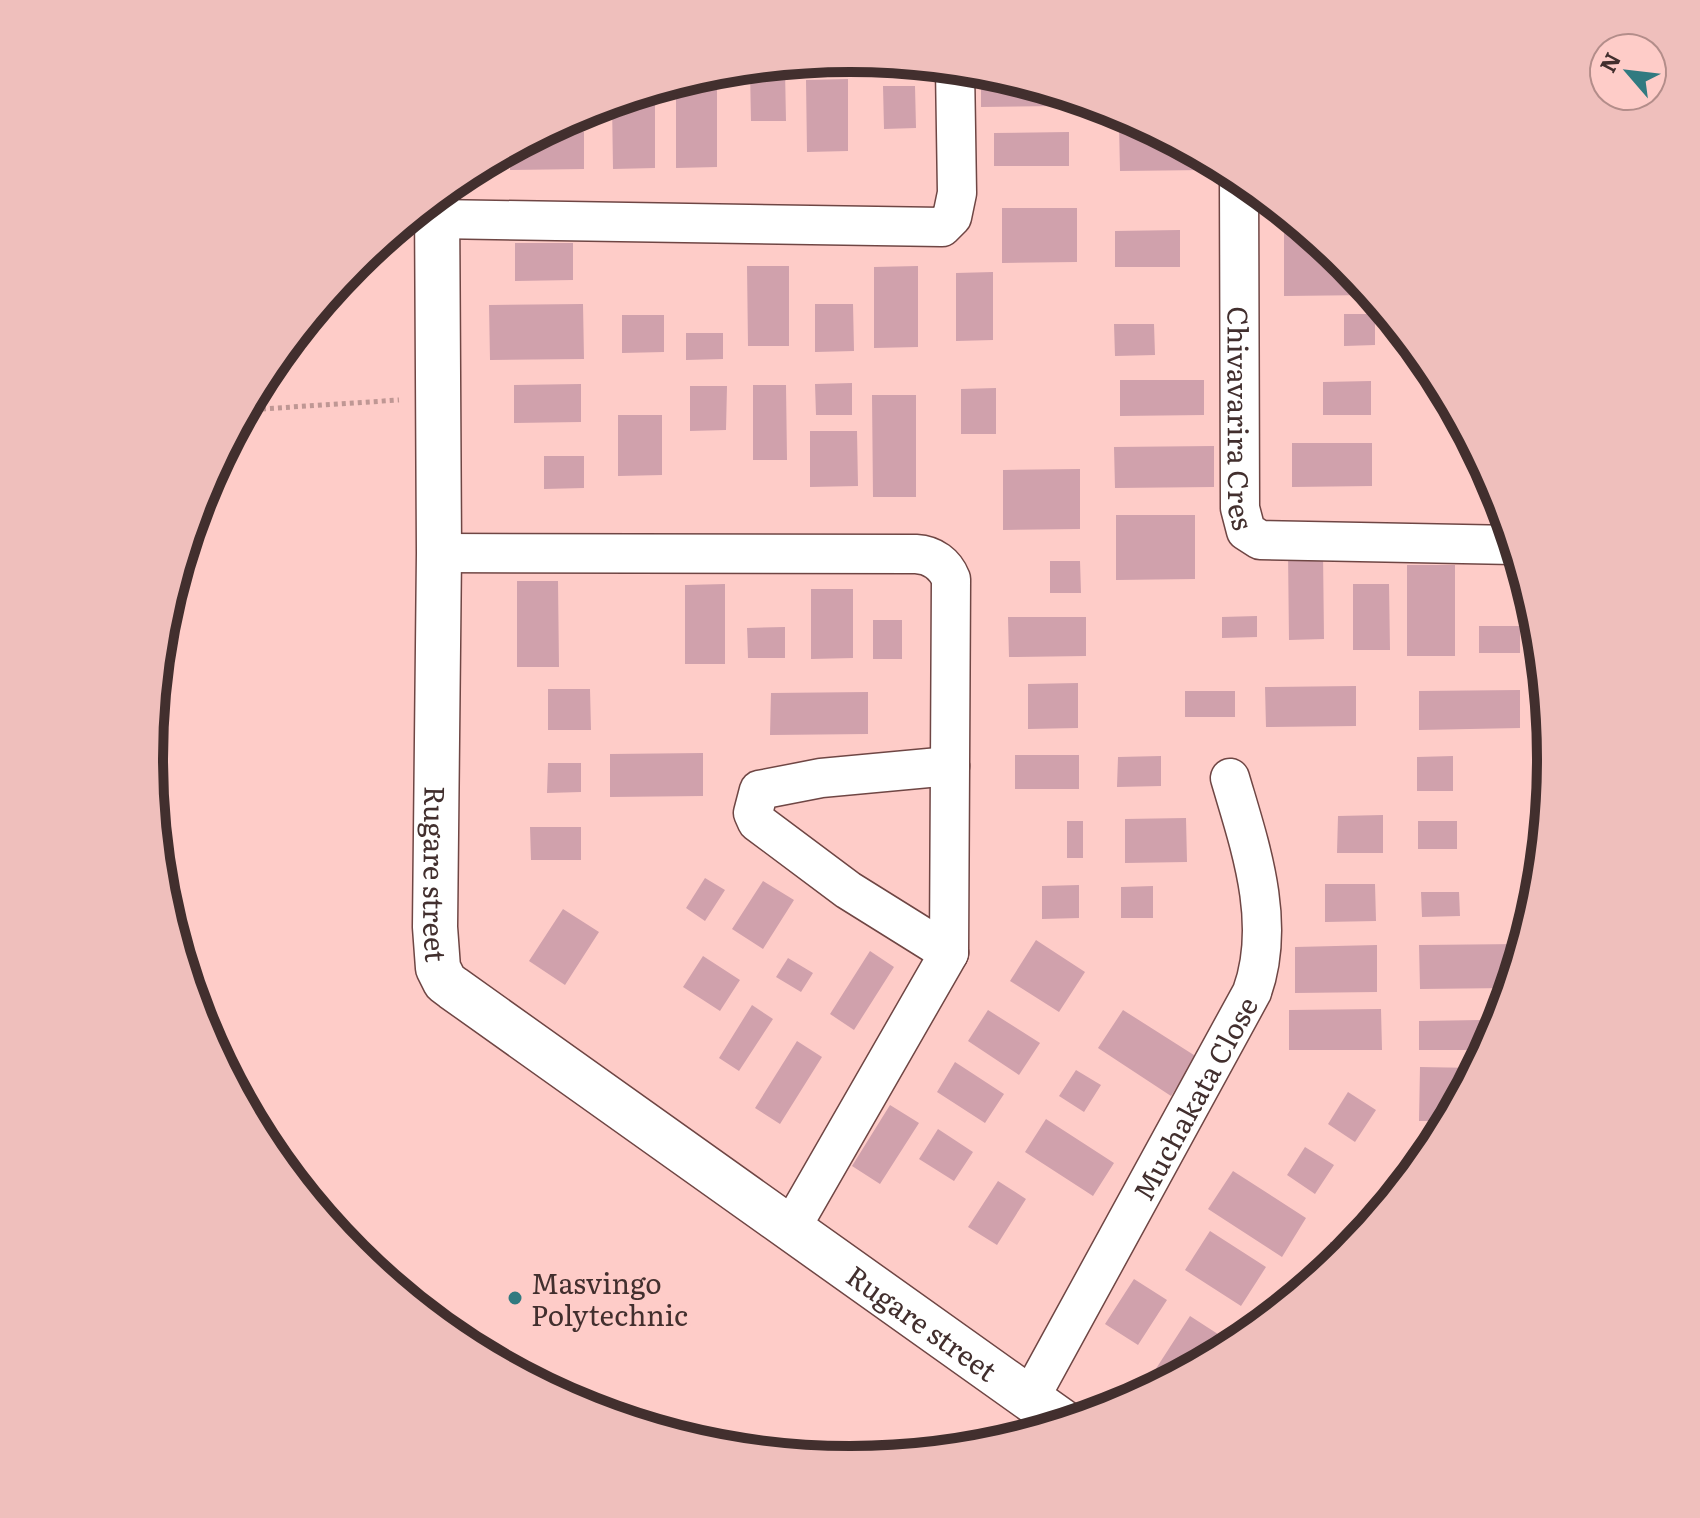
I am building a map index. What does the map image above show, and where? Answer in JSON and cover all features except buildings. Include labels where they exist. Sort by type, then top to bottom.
[{"type":"street","points":[[440,208],[942,227],[952,217],[957,193],[955,80]]},
{"type":"street","name":"Chivavarira Cres","points":[[1239,193],[1240,508],[1246,531],[1260,540],[1503,545]]},
{"type":"street","name":"Rugare street","points":[[437,210],[439,553],[435,927],[440,974],[453,988],[1054,1415]]},
{"type":"street","points":[[439,553],[916,554],[944,566],[951,579],[949,953],[791,1228]]},
{"type":"street","points":[[949,953],[848,890],[757,822],[753,813],[759,790],[821,778],[950,766]]},
{"type":"street","name":"Muchakata Close","points":[[1030,1398],[1252,992],[1257,977],[1261,962],[1262,912],[1250,843],[1230,778]]},
{"type":"path","points":[[259,409],[436,397]]},
{"type":"place","name":"Masvingo Polytechnic","points":[[515,1298]]}]
